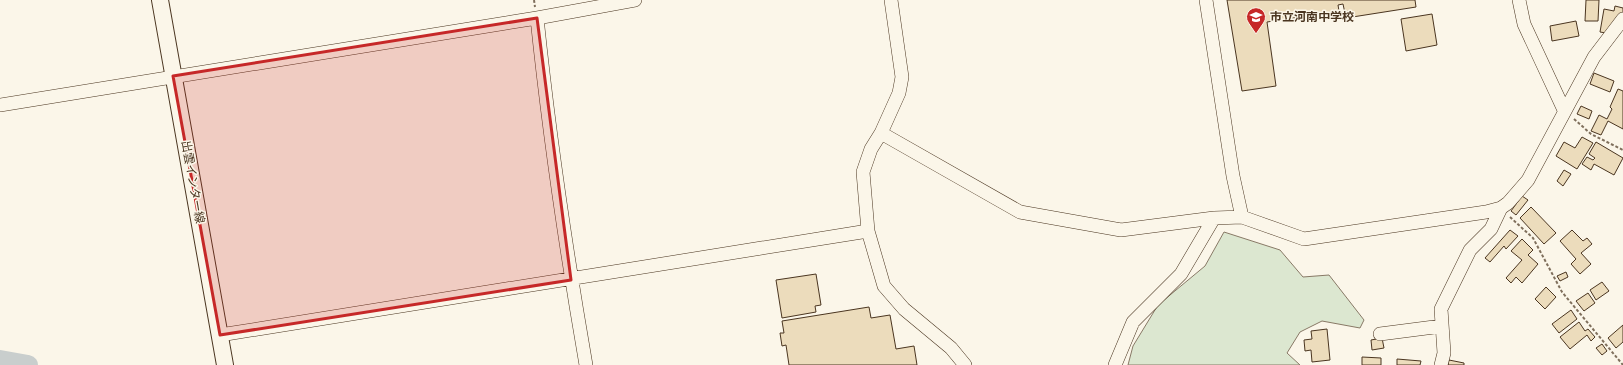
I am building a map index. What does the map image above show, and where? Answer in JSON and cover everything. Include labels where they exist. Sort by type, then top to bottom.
[{"type":"main road","name":"出雲インター線","points":[[160,0],[225,365]]},
{"type":"street","points":[[0,104],[537,18],[635,0]]},
{"type":"street","points":[[890,0],[902,77],[899,93],[881,133],[871,149],[863,172],[868,230],[884,286],[904,309],[951,348],[965,365]]},
{"type":"street","points":[[1206,0],[1233,176],[1242,217]]},
{"type":"street","points":[[1519,0],[1524,24],[1564,110]]},
{"type":"street","points":[[537,18],[544,91],[571,280],[586,365]]},
{"type":"street","points":[[1441,365],[1444,353],[1440,309],[1470,250],[1491,229],[1501,208],[1528,180],[1564,110],[1594,57],[1623,19]]},
{"type":"street","points":[[881,133],[1020,212],[1121,230],[1214,218],[1242,217],[1304,239],[1486,212],[1501,208]]},
{"type":"street","points":[[1115,365],[1133,322],[1181,274],[1214,218]]},
{"type":"street","points":[[220,335],[571,280],[868,230]]},
{"type":"street","points":[[1380,334],[1442,326]]},
{"type":"path","points":[[1564,110],[1592,134],[1623,150]]},
{"type":"path","points":[[1501,208],[1533,238],[1562,292],[1623,365]]},
{"type":"highlighted area","points":[[537,18],[571,280],[220,335],[173,76]]},
{"type":"green space","points":[[1224,232],[1280,250],[1303,277],[1329,275],[1364,320],[1360,328],[1322,321],[1300,332],[1287,353],[1300,365],[1128,365],[1133,346],[1158,305],[1205,266]]},
{"type":"building","points":[[1227,0],[1415,0],[1416,7],[1346,18],[1343,4],[1338,5],[1339,11],[1267,22],[1276,86],[1242,91]]},
{"type":"building","points":[[1586,0],[1599,0],[1598,21],[1585,21]]},
{"type":"building","points":[[1615,6],[1623,8],[1623,12],[1606,33],[1600,32],[1604,9],[1614,11]]},
{"type":"building","points":[[1432,14],[1437,45],[1406,51],[1401,19]]},
{"type":"building","points":[[1576,21],[1579,36],[1552,41],[1550,26]]},
{"type":"building","points":[[1594,73],[1614,81],[1610,92],[1590,84]]},
{"type":"building","points":[[1618,89],[1623,91],[1623,129],[1608,121],[1601,135],[1591,131],[1599,115],[1607,119],[1612,109],[1610,107]]},
{"type":"building","points":[[1581,106],[1592,111],[1589,119],[1577,114]]},
{"type":"building","points":[[1582,137],[1593,143],[1577,169],[1556,156],[1564,142],[1575,148]]},
{"type":"building","points":[[1596,142],[1623,158],[1614,175],[1594,164],[1591,170],[1582,164],[1587,157],[1593,160],[1595,158],[1589,154]]},
{"type":"building","points":[[1564,170],[1571,174],[1563,186],[1557,181]]},
{"type":"building","points":[[1522,196],[1528,200],[1516,215],[1511,211]]},
{"type":"building","points":[[1531,207],[1556,233],[1544,244],[1520,218]]},
{"type":"building","points":[[1510,230],[1518,236],[1506,249],[1504,246],[1490,262],[1485,258]]},
{"type":"building","points":[[1572,230],[1583,241],[1587,238],[1592,244],[1581,253],[1591,264],[1580,274],[1571,264],[1576,259],[1560,241]]},
{"type":"building","points":[[1522,239],[1533,250],[1528,255],[1538,264],[1522,283],[1516,277],[1511,283],[1506,278],[1522,260],[1511,251]]},
{"type":"building","points":[[1566,272],[1568,277],[1560,281],[1557,276]]},
{"type":"building","points":[[816,274],[821,305],[815,306],[816,312],[782,318],[776,280]]},
{"type":"building","points":[[1602,282],[1609,291],[1596,300],[1590,290]]},
{"type":"building","points":[[1546,287],[1556,297],[1545,309],[1535,299]]},
{"type":"building","points":[[1588,293],[1595,303],[1584,311],[1576,301]]},
{"type":"building","points":[[869,307],[871,318],[890,315],[896,349],[914,346],[917,365],[789,365],[786,345],[782,346],[780,333],[784,333],[782,321]]},
{"type":"building","points":[[1571,310],[1577,319],[1559,333],[1552,324]]},
{"type":"building","points":[[1579,322],[1585,331],[1588,329],[1595,337],[1591,341],[1587,335],[1570,349],[1560,337]]},
{"type":"building","points":[[1623,325],[1623,342],[1616,348],[1608,338]]},
{"type":"building","points":[[1327,329],[1330,360],[1312,362],[1311,350],[1305,351],[1304,340],[1312,339],[1311,331]]},
{"type":"building","points":[[1382,338],[1384,348],[1372,350],[1371,340]]},
{"type":"building","points":[[1602,344],[1607,351],[1602,355],[1596,348]]},
{"type":"building","points":[[1362,357],[1381,358],[1381,365],[1362,365]]},
{"type":"building","points":[[1397,359],[1421,361],[1420,365],[1397,365]]},
{"type":"building","points":[[1449,360],[1464,363],[1464,365],[1448,365]]},
{"type":"waterway","points":[[0,360],[28,365]]},
{"type":"place","name":"市立河南中学校","points":[[1256,34]]}]
